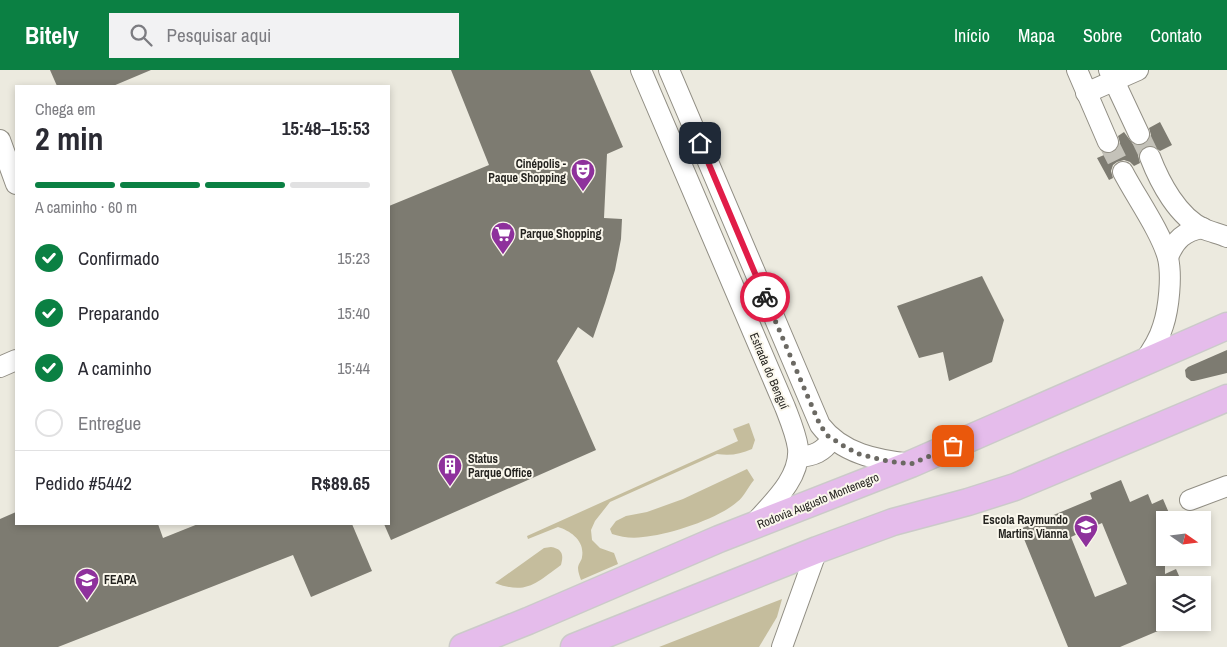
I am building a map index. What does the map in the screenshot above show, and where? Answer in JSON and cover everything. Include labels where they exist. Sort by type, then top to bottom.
[{"type":"main road","name":"Rodovia Augusto Montenegro","points":[[463,647],[719,539],[911,464],[1227,326]]},
{"type":"main road","points":[[574,647],[817,550],[893,522],[1015,487],[1227,398]]},
{"type":"street","name":"Estrada do Benguí","points":[[641,70],[785,407],[795,435],[798,457],[794,473],[786,486],[750,528]]},
{"type":"street","name":"Estrada do Benguí","points":[[669,70],[820,425],[832,439],[859,454],[887,461],[911,464]]},
{"type":"street","points":[[1077,70],[1108,142]]},
{"type":"street","points":[[1086,93],[1112,76],[1138,70]]},
{"type":"street","points":[[1112,76],[1139,134]]},
{"type":"street","points":[[0,140],[15,181]]},
{"type":"street","points":[[1150,157],[1161,181],[1184,214],[1203,228],[1227,237]]},
{"type":"street","points":[[1123,172],[1161,240],[1170,268],[1163,326],[1155,346],[1143,363]]},
{"type":"street","points":[[1134,194],[1161,181]]},
{"type":"street","points":[[1168,257],[1174,244],[1182,235],[1192,230],[1203,228]]},
{"type":"street","points":[[0,367],[15,360]]},
{"type":"street","points":[[798,457],[819,454],[832,439]]},
{"type":"street","points":[[1190,500],[1227,486]]},
{"type":"street","points":[[782,647],[817,550]]},
{"type":"shaded area","points":[[749,423],[755,440],[752,449],[735,454],[717,454],[610,502],[595,521],[591,530],[592,540],[600,548],[614,553],[618,564],[581,580],[578,568],[582,558],[582,551],[579,542],[572,534],[558,527],[528,539],[527,536],[738,441],[733,429]]},
{"type":"shaded area","points":[[747,469],[754,480],[744,495],[729,508],[706,520],[679,530],[653,536],[631,538],[612,534],[610,529],[616,521],[626,516],[647,512],[683,499]]},
{"type":"shaded area","points":[[551,547],[560,551],[561,565],[538,582],[515,588],[495,583],[544,548]]},
{"type":"shaded area","points":[[782,599],[777,617],[759,647],[659,647]]},
{"type":"building","points":[[50,70],[151,70],[115,85],[57,85]]},
{"type":"building","name":"Parque Shopping","points":[[451,70],[590,70],[623,147],[607,154],[604,218],[622,219],[621,239],[615,270],[593,338],[578,327],[557,361],[596,450],[391,540],[384,525],[390,525],[390,206],[489,165]]},
{"type":"building","points":[[1160,122],[1172,145],[1160,151],[1152,145],[1145,146],[1138,155],[1140,163],[1134,166],[1124,160],[1117,162],[1113,165],[1111,171],[1113,178],[1109,180],[1097,158],[1104,155],[1102,152],[1112,153],[1117,149],[1120,143],[1118,136],[1124,132],[1133,144],[1138,146],[1144,144],[1151,135],[1149,128]]},
{"type":"building","points":[[982,276],[1004,320],[992,362],[949,381],[943,352],[919,358],[897,306]]},
{"type":"building","points":[[1227,350],[1227,373],[1194,381],[1186,377],[1185,370],[1188,367]]},
{"type":"building","points":[[1121,480],[1130,502],[1148,494],[1152,504],[1163,499],[1168,511],[1156,511],[1156,566],[1165,566],[1165,574],[1176,569],[1179,576],[1156,576],[1156,631],[1158,631],[1120,647],[1068,647],[1020,529],[1092,499],[1090,493]],"holes":[[[1102,523],[1127,584],[1095,597],[1071,537]]]},
{"type":"building","name":"FEAPA","points":[[15,512],[15,525],[158,525],[163,538],[196,525],[352,525],[372,571],[311,597],[293,555],[58,647],[0,647],[0,519]]},
{"type":"tunnel","points":[[1139,134],[1150,157]]},
{"type":"tunnel","points":[[1108,142],[1123,172]]},
{"type":"way so far","points":[[765,297],[820,425],[828,436],[859,454],[887,461],[911,464],[953,446]]},
{"type":"place","name":"Cinépolis - Paque Shopping","points":[[583,192]]},
{"type":"place","name":"Parque Shopping","points":[[503,255]]},
{"type":"place","name":"Status Parque Office","points":[[450,487]]},
{"type":"place","name":"Escola Raymundo Martins Vianna","points":[[1086,548]]},
{"type":"place","name":"FEAPA","points":[[87,601]]},
{"type":"route","points":[[700,143],[765,297]]}]
